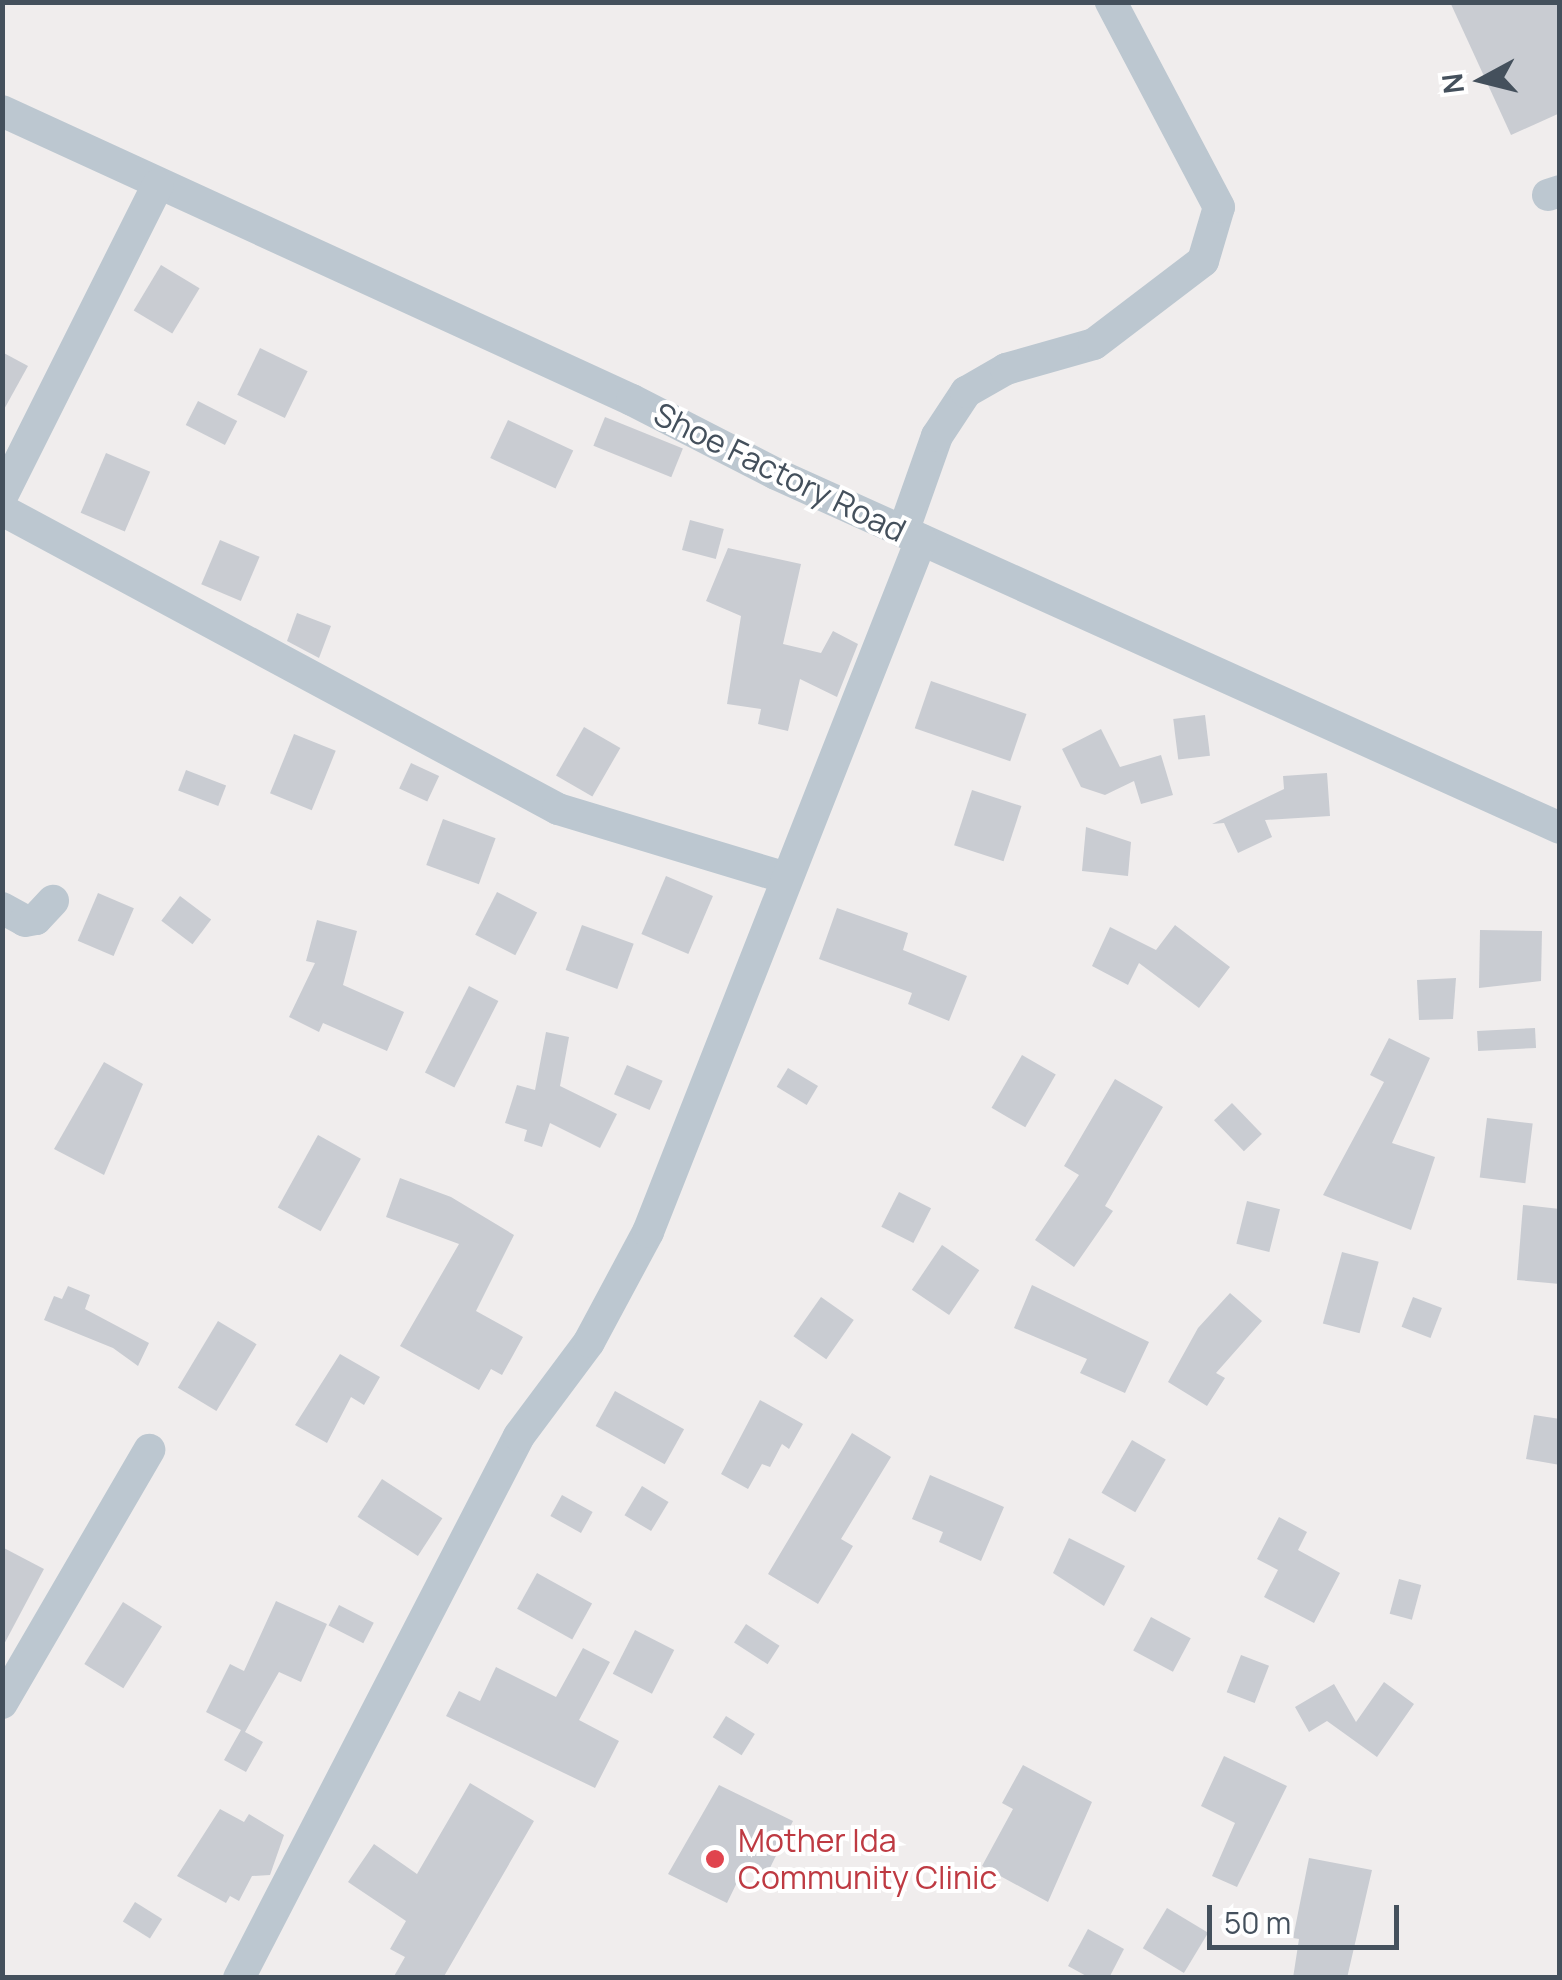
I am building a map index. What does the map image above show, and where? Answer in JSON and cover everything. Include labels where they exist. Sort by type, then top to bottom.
[{"type":"street","points":[[239,1978],[519,1436],[588,1342],[648,1232],[787,878],[912,536],[936,436],[966,392],[1006,369],[1094,344],[1154,292],[1203,261],[1219,207],[1111,2]]},
{"type":"street","name":"Shoe Factory Road","points":[[2,111],[912,536],[1560,828]]},
{"type":"street","points":[[2,496],[158,185]]},
{"type":"street","points":[[2,510],[558,809],[787,878]]},
{"type":"street","points":[[2,908],[25,921],[36,919],[53,901]]},
{"type":"street","points":[[2,1703],[149,1450]]},
{"type":"building","points":[[1450,2],[1560,2],[1560,113],[1511,135]]},
{"type":"building","points":[[161,265],[200,288],[172,334],[134,310]]},
{"type":"building","points":[[260,348],[308,371],[285,418],[237,395]]},
{"type":"building","points":[[2,352],[28,366],[2,413]]},
{"type":"building","points":[[198,401],[237,421],[225,445],[186,425]]},
{"type":"building","points":[[605,417],[683,448],[671,477],[593,446]]},
{"type":"building","points":[[508,420],[573,450],[556,488],[490,458]]},
{"type":"building","points":[[106,453],[150,472],[125,532],[81,513]]},
{"type":"building","points":[[690,520],[724,529],[716,559],[682,550]]},
{"type":"building","points":[[220,540],[260,557],[241,601],[201,584]]},
{"type":"building","points":[[728,548],[801,564],[783,644],[821,653],[833,631],[858,644],[837,697],[800,679],[788,731],[758,724],[761,709],[727,704],[741,616],[706,601]]},
{"type":"building","points":[[297,613],[331,626],[319,658],[287,641]]},
{"type":"building","points":[[931,681],[1026,714],[1010,761],[915,728]]},
{"type":"building","points":[[1205,715],[1210,756],[1178,760],[1173,719]]},
{"type":"building","points":[[584,727],[620,748],[592,796],[556,775]]},
{"type":"building","points":[[1101,729],[1120,767],[1161,755],[1173,795],[1141,804],[1134,781],[1105,795],[1081,787],[1062,749]]},
{"type":"building","points":[[294,734],[336,751],[312,810],[270,793]]},
{"type":"building","points":[[411,763],[439,776],[427,801],[399,788]]},
{"type":"building","points":[[186,770],[226,785],[218,806],[178,791]]},
{"type":"building","points":[[1327,773],[1330,816],[1265,820],[1272,837],[1238,853],[1224,823],[1212,824],[1284,789],[1283,776]]},
{"type":"building","points":[[972,790],[1021,806],[1004,861],[954,845]]},
{"type":"building","points":[[443,819],[496,838],[479,884],[426,865]]},
{"type":"building","points":[[1086,827],[1131,842],[1128,876],[1082,871]]},
{"type":"building","points":[[666,876],[713,896],[688,954],[641,934]]},
{"type":"building","points":[[497,892],[537,912],[515,955],[475,935]]},
{"type":"building","points":[[98,893],[134,908],[114,956],[78,941]]},
{"type":"building","points":[[180,896],[211,919],[192,944],[161,921]]},
{"type":"building","points":[[837,908],[908,933],[903,950],[967,976],[949,1021],[908,1004],[912,993],[819,959]]},
{"type":"building","points":[[317,920],[357,931],[343,985],[404,1012],[387,1051],[323,1023],[319,1032],[289,1017],[315,963],[306,961]]},
{"type":"building","points":[[582,925],[634,944],[617,989],[566,970]]},
{"type":"building","points":[[1175,925],[1230,967],[1199,1008],[1139,963],[1128,985],[1092,966],[1110,927],[1156,950]]},
{"type":"building","points":[[1480,930],[1542,931],[1541,981],[1479,988]]},
{"type":"building","points":[[1456,978],[1453,1019],[1419,1020],[1417,980]]},
{"type":"building","points":[[469,986],[498,1001],[454,1087],[425,1072]]},
{"type":"building","points":[[1535,1028],[1536,1048],[1478,1051],[1477,1031]]},
{"type":"building","points":[[546,1032],[569,1037],[560,1086],[617,1114],[600,1148],[550,1123],[542,1147],[524,1141],[527,1130],[505,1123],[517,1085],[535,1090]]},
{"type":"building","points":[[1389,1038],[1430,1058],[1392,1143],[1435,1157],[1411,1230],[1323,1195],[1384,1082],[1370,1075]]},
{"type":"building","points":[[1022,1055],[1056,1074],[1025,1127],[992,1108]]},
{"type":"building","points":[[104,1062],[143,1084],[104,1175],[54,1149]]},
{"type":"building","points":[[627,1065],[663,1081],[650,1110],[614,1094]]},
{"type":"building","points":[[788,1068],[818,1086],[807,1105],[777,1087]]},
{"type":"building","points":[[1115,1079],[1163,1107],[1105,1206],[1113,1211],[1074,1267],[1035,1240],[1079,1175],[1064,1166]]},
{"type":"building","points":[[1232,1103],[1262,1134],[1244,1151],[1214,1120]]},
{"type":"building","points":[[1487,1118],[1533,1124],[1525,1183],[1480,1178]]},
{"type":"building","points":[[318,1135],[361,1159],[321,1231],[278,1208]]},
{"type":"building","points":[[400,1178],[451,1197],[514,1235],[476,1311],[523,1337],[502,1375],[491,1369],[479,1390],[400,1346],[459,1244],[386,1217]]},
{"type":"building","points":[[899,1192],[931,1208],[913,1243],[881,1227]]},
{"type":"building","points":[[1247,1201],[1280,1209],[1269,1252],[1236,1244]]},
{"type":"building","points":[[1523,1205],[1560,1209],[1560,1284],[1517,1280]]},
{"type":"building","points":[[942,1245],[979,1270],[949,1315],[912,1290]]},
{"type":"building","points":[[1342,1252],[1379,1262],[1360,1333],[1323,1323]]},
{"type":"building","points":[[1032,1285],[1149,1342],[1125,1393],[1080,1373],[1087,1359],[1014,1328]]},
{"type":"building","points":[[68,1286],[90,1295],[85,1309],[149,1343],[138,1366],[113,1348],[44,1320],[54,1296],[62,1299]]},
{"type":"building","points":[[1230,1293],[1262,1321],[1216,1373],[1225,1378],[1207,1406],[1168,1382],[1198,1328]]},
{"type":"building","points":[[821,1297],[854,1320],[826,1359],[793,1336]]},
{"type":"building","points":[[1413,1297],[1442,1308],[1430,1338],[1402,1327]]},
{"type":"building","points":[[218,1321],[257,1344],[216,1411],[178,1388]]},
{"type":"building","points":[[340,1354],[380,1377],[364,1405],[351,1397],[327,1443],[295,1425]]},
{"type":"building","points":[[615,1391],[684,1429],[665,1464],[596,1426]]},
{"type":"building","points":[[760,1400],[803,1424],[789,1449],[782,1444],[770,1467],[762,1464],[748,1489],[721,1474]]},
{"type":"building","points":[[1534,1415],[1560,1419],[1560,1465],[1526,1459]]},
{"type":"building","points":[[852,1433],[891,1457],[841,1539],[853,1546],[818,1604],[768,1574]]},
{"type":"building","points":[[1132,1440],[1166,1460],[1135,1512],[1102,1493]]},
{"type":"building","points":[[930,1475],[1004,1507],[981,1561],[939,1542],[943,1532],[912,1519]]},
{"type":"building","points":[[382,1479],[442,1518],[418,1556],[357,1517]]},
{"type":"building","points":[[642,1486],[669,1502],[651,1531],[624,1515]]},
{"type":"building","points":[[562,1495],[593,1512],[581,1533],[550,1516]]},
{"type":"building","points":[[1279,1517],[1307,1532],[1298,1550],[1340,1573],[1314,1623],[1264,1597],[1278,1570],[1257,1559]]},
{"type":"building","points":[[1069,1538],[1125,1566],[1104,1606],[1053,1573]]},
{"type":"building","points":[[2,1547],[44,1569],[2,1648]]},
{"type":"building","points":[[537,1573],[592,1604],[572,1639],[517,1609]]},
{"type":"building","points":[[1399,1579],[1421,1585],[1412,1620],[1390,1614]]},
{"type":"building","points":[[276,1601],[327,1624],[301,1682],[279,1672],[245,1732],[263,1742],[246,1772],[224,1760],[241,1730],[206,1712],[230,1664],[244,1671]]},
{"type":"building","points":[[123,1602],[162,1626],[123,1688],[84,1664]]},
{"type":"building","points":[[339,1605],[374,1623],[363,1643],[329,1625]]},
{"type":"building","points":[[1151,1617],[1191,1638],[1173,1672],[1133,1651]]},
{"type":"building","points":[[746,1624],[780,1646],[768,1664],[734,1642]]},
{"type":"building","points":[[635,1630],[674,1650],[652,1694],[613,1674]]},
{"type":"building","points":[[583,1648],[610,1662],[579,1720],[619,1741],[595,1788],[446,1716],[459,1691],[480,1701],[496,1667],[556,1697]]},
{"type":"building","points":[[1241,1655],[1269,1666],[1255,1703],[1227,1692]]},
{"type":"building","points":[[1384,1682],[1414,1704],[1377,1757],[1327,1721],[1309,1732],[1295,1707],[1334,1684],[1356,1722]]},
{"type":"building","points":[[726,1716],[755,1734],[742,1755],[713,1737]]},
{"type":"building","points":[[1224,1756],[1287,1786],[1237,1887],[1212,1876],[1235,1823],[1201,1806]]},
{"type":"building","points":[[1023,1765],[1092,1802],[1048,1902],[982,1866],[1013,1809],[1002,1803]]},
{"type":"building","points":[[470,1783],[534,1821],[443,1978],[393,1978],[405,1957],[390,1949],[406,1921],[348,1882],[374,1844],[417,1874]]},
{"type":"building","name":"Mother Ida Community Clinic","points":[[719,1785],[793,1821],[767,1874],[746,1864],[727,1903],[668,1874]]},
{"type":"building","points":[[220,1809],[244,1822],[249,1814],[284,1835],[270,1875],[252,1876],[239,1901],[230,1896],[226,1903],[177,1876]]},
{"type":"building","points":[[1309,1858],[1372,1870],[1347,1978],[1293,1978],[1299,1939],[1293,1938]]},
{"type":"building","points":[[135,1902],[162,1919],[150,1938],[123,1922]]},
{"type":"building","points":[[1167,1908],[1208,1933],[1184,1973],[1143,1948]]},
{"type":"building","points":[[1088,1929],[1124,1949],[1109,1978],[1090,1978],[1068,1966]]},
{"type":"place","name":"Mother Ida Community Clinic","points":[[715,1859]]}]
